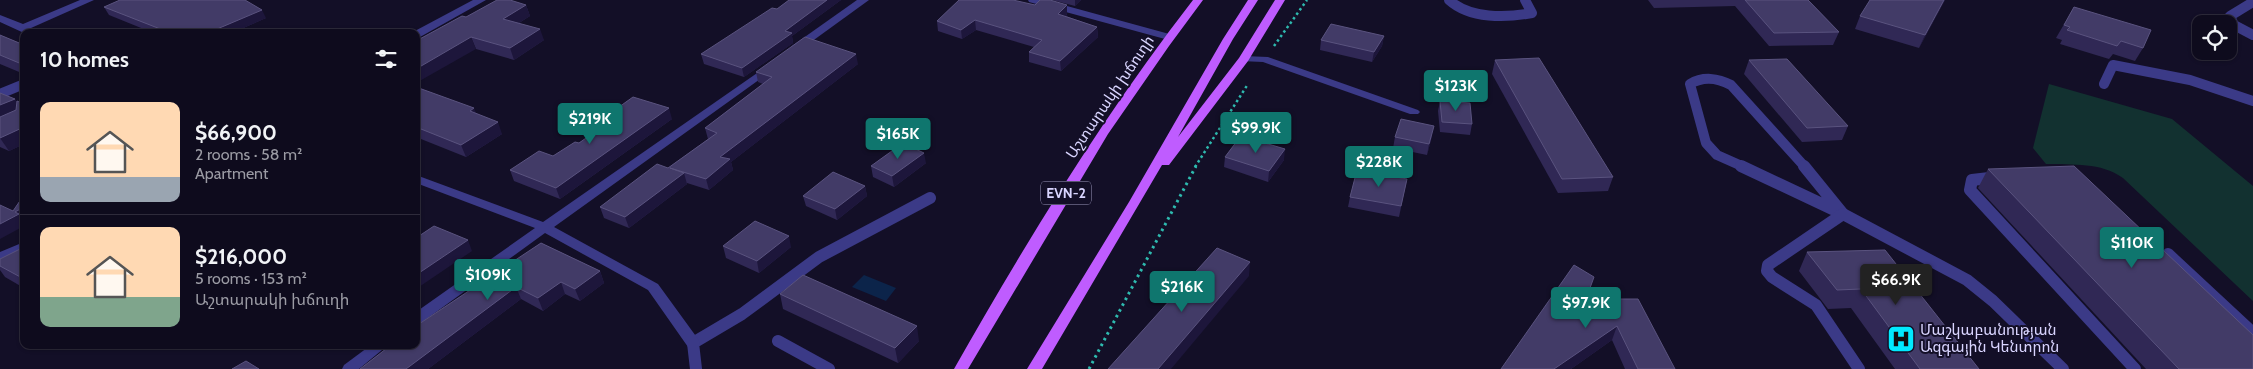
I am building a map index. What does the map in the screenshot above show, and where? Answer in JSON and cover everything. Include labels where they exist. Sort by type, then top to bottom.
[{"type":"main road","points":[[1180,24],[1189,0]]},
{"type":"main road","name":"Աշտարակի խճուղի","points":[[961,369],[1070,185],[1169,37],[1198,0]]},
{"type":"main road","points":[[1034,369],[1135,202],[1228,39],[1253,0]]},
{"type":"main road","points":[[1135,202],[1244,59],[1280,0]]},
{"type":"street","points":[[30,29],[89,0]]},
{"type":"street","points":[[420,32],[481,0]]},
{"type":"street","points":[[420,317],[864,0]]},
{"type":"street","points":[[1033,0],[1169,37]]},
{"type":"street","points":[[0,18],[26,29]]},
{"type":"street","points":[[1244,59],[1264,59],[1414,112]]},
{"type":"street","points":[[420,180],[544,227],[652,287],[693,343]]},
{"type":"street","points":[[0,257],[20,248]]},
{"type":"street","points":[[349,369],[376,349]]},
{"type":"lane","points":[[1449,0],[1452,4],[1469,12],[1522,16],[1532,13],[1524,0]]},
{"type":"lane","points":[[2253,2],[2230,16],[2234,25],[2253,35]]},
{"type":"lane","points":[[2104,84],[2113,65],[2190,80],[2253,101]]},
{"type":"lane","points":[[1844,214],[1782,140],[1726,80],[1698,80],[1690,84],[1706,143],[1717,155],[1844,214],[1967,280],[1994,301],[2063,369]]},
{"type":"lane","points":[[0,94],[20,86]]},
{"type":"lane","points":[[2008,176],[1972,180],[1970,190],[2135,369]]},
{"type":"lane","points":[[696,369],[693,343],[742,314],[819,257],[930,198]]},
{"type":"lane","points":[[1844,214],[1768,265],[1767,270],[1772,277],[1816,305],[1859,369]]},
{"type":"lane","points":[[2161,248],[2253,333]]},
{"type":"lane","points":[[778,341],[829,369]]},
{"type":"path","points":[[1089,369],[1191,174],[1264,59],[1307,0]]},
{"type":"green space","points":[[2049,84],[2172,119],[2253,186],[2253,301],[2123,178],[2105,169],[2096,167],[2046,164],[2033,148]]},
{"type":"water","points":[[864,275],[896,288],[886,301],[852,287]]},
{"type":"building","points":[[120,0],[245,0],[262,10],[217,29],[160,29],[104,7]]},
{"type":"building","points":[[497,0],[510,0],[526,5],[503,19],[540,29],[510,48],[471,37],[420,67],[420,39],[462,16],[466,17]]},
{"type":"building","points":[[789,0],[827,0],[785,31],[792,33],[742,68],[701,54],[772,8],[777,9]]},
{"type":"building","points":[[959,0],[1013,0],[1035,5],[1040,0],[1050,0],[1067,5],[1058,14],[1097,27],[1060,61],[1029,52],[1042,40],[975,20],[961,30],[937,21]]},
{"type":"building","points":[[1745,0],[1808,0],[1839,32],[1774,33]]},
{"type":"building","points":[[1870,0],[1944,0],[1925,35],[1860,16]]},
{"type":"building","points":[[2074,7],[2151,30],[2143,48],[2121,41],[2117,46],[2067,30],[2070,27],[2064,25]]},
{"type":"building","points":[[1331,24],[1384,36],[1374,52],[1321,40]]},
{"type":"building","points":[[0,35],[20,43],[20,63],[0,55]]},
{"type":"building","points":[[805,37],[856,54],[720,157],[730,159],[706,179],[670,168],[684,173],[625,217],[600,207],[657,164],[668,168],[717,133],[705,128],[772,77],[756,72]]},
{"type":"building","points":[[1539,58],[1613,177],[1562,179],[1495,60]]},
{"type":"building","points":[[1787,59],[1848,126],[1807,128],[1749,60]]},
{"type":"building","points":[[420,88],[474,108],[470,111],[498,122],[461,145],[420,129]]},
{"type":"building","points":[[0,93],[15,99],[0,105]]},
{"type":"building","points":[[633,97],[669,108],[556,188],[510,170],[539,151],[553,156],[575,142],[579,143],[620,114],[612,112]]},
{"type":"building","points":[[17,101],[20,102],[20,129],[0,138],[0,117],[16,110]]},
{"type":"building","points":[[1440,101],[1470,103],[1472,124],[1442,122]]},
{"type":"building","points":[[1401,119],[1434,126],[1429,144],[1395,137]]},
{"type":"building","points":[[1248,138],[1285,149],[1269,171],[1225,157],[1237,141],[1243,143]]},
{"type":"building","points":[[903,143],[924,153],[892,176],[871,166]]},
{"type":"building","points":[[2074,166],[2253,335],[2253,369],[2179,369],[1988,169]]},
{"type":"building","points":[[1357,170],[1407,179],[1401,206],[1350,197]]},
{"type":"building","points":[[833,172],[865,186],[835,209],[803,196]]},
{"type":"building","points":[[20,201],[20,209],[15,212],[19,214],[0,224],[0,205],[13,211]]},
{"type":"building","points":[[755,221],[789,236],[757,261],[723,246]]},
{"type":"building","points":[[434,226],[468,240],[420,272],[420,235]]},
{"type":"building","points":[[541,243],[600,271],[575,289],[561,282],[538,298],[516,287],[406,369],[360,369],[386,349],[420,349],[420,323]]},
{"type":"building","points":[[1217,248],[1250,262],[1158,369],[1108,369]]},
{"type":"building","points":[[20,249],[20,277],[0,266],[0,259]]},
{"type":"building","points":[[1885,250],[1979,369],[1920,369],[1861,289],[1837,290],[1807,252]]},
{"type":"building","points":[[1574,265],[1594,277],[1586,299],[1638,299],[1675,369],[1638,369],[1617,326],[1554,369],[1501,369]]},
{"type":"building","points":[[803,275],[917,326],[895,348],[780,294]]},
{"type":"building","points":[[246,361],[259,369],[232,369]]},
{"type":"place","name":"Մաշկաբանության Ազգային Կենտրոն","points":[[1901,339]]}]
